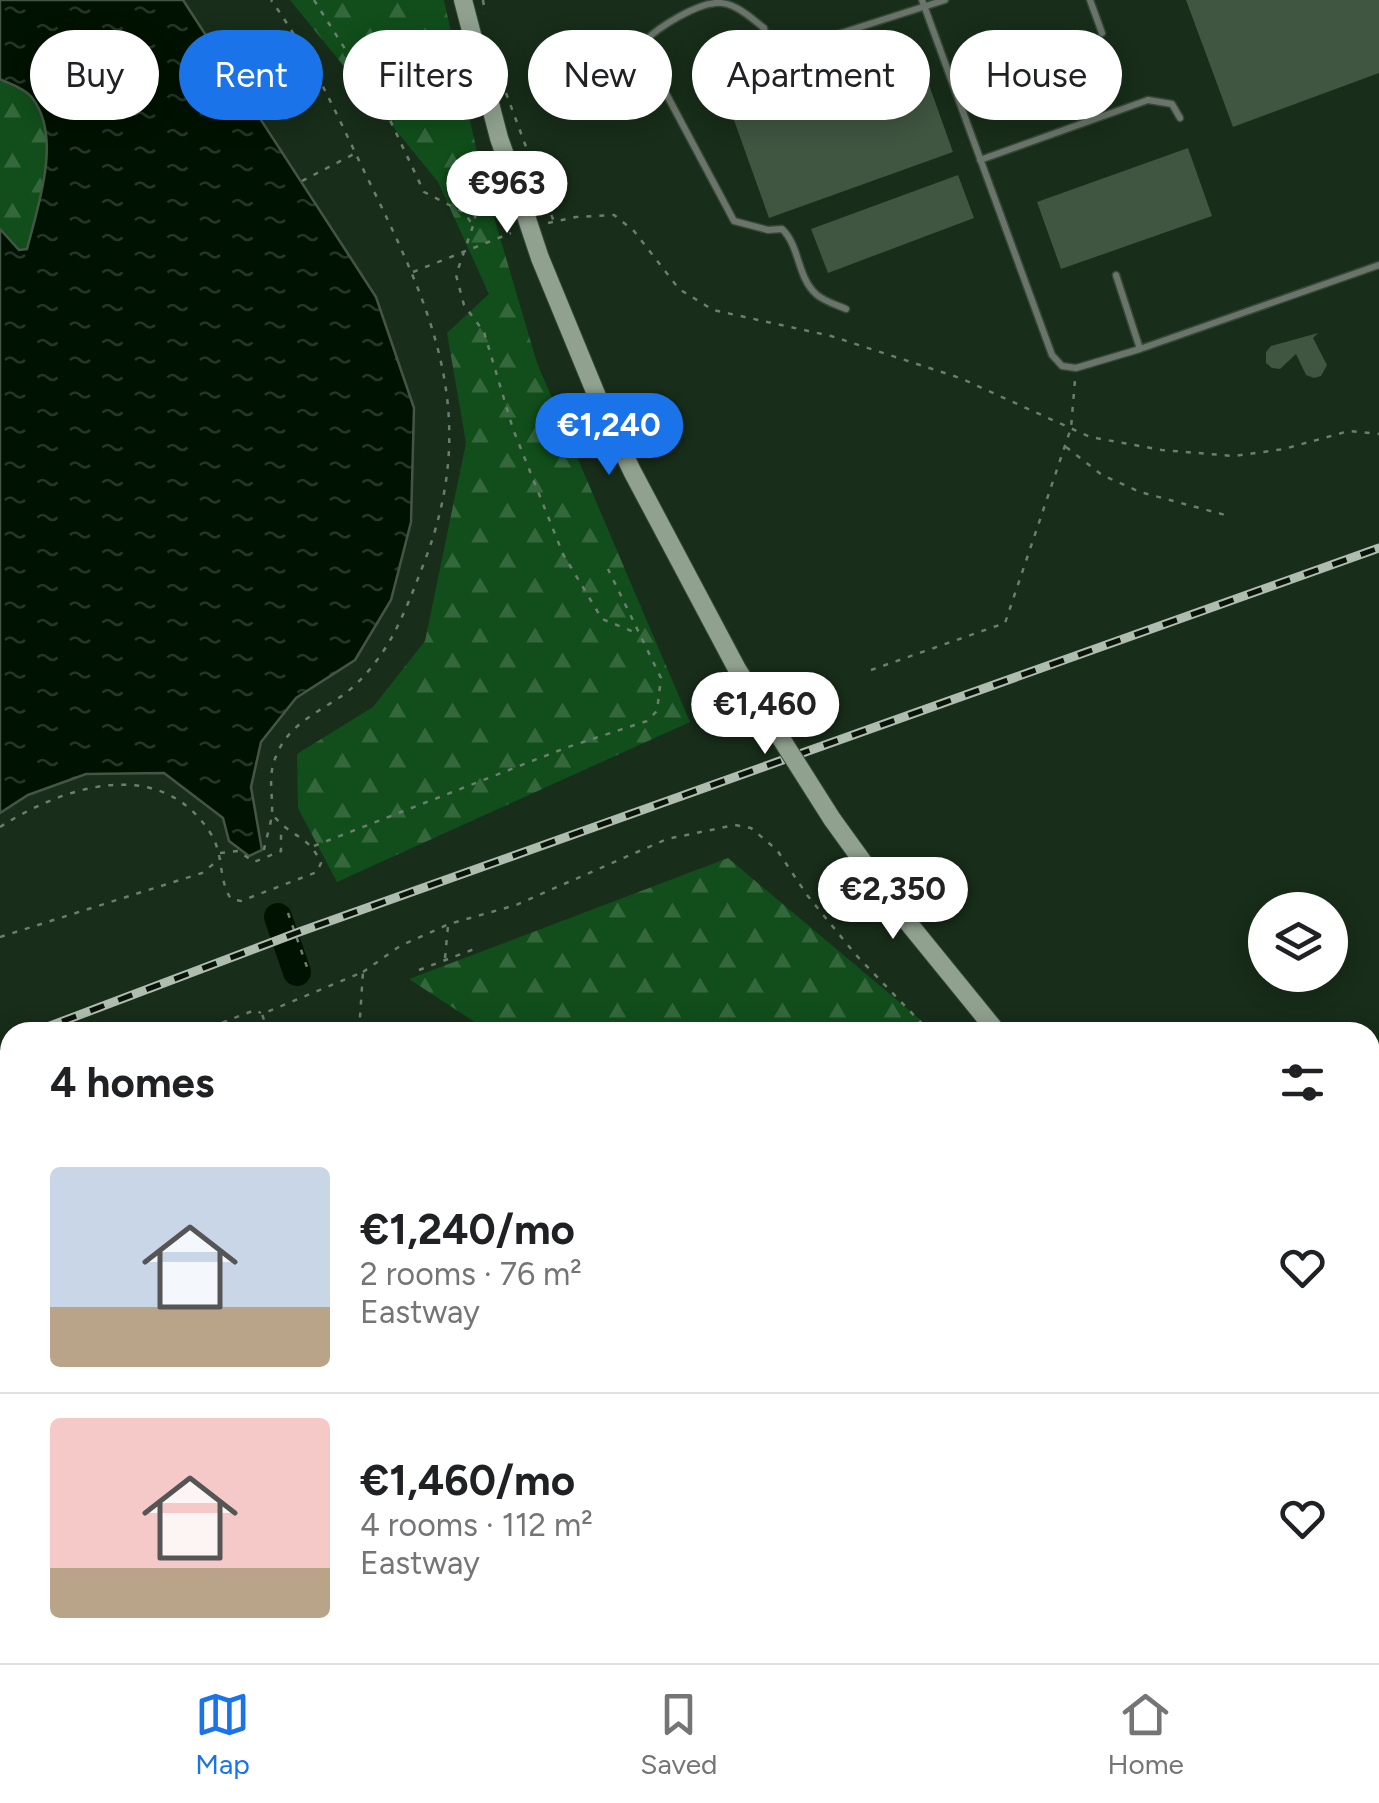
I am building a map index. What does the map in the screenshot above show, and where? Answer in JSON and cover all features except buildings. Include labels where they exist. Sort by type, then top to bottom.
[{"type":"street","points":[[463,0],[498,138],[540,258],[600,406],[632,471],[738,669],[832,819],[897,910],[989,1022]]},
{"type":"lane","points":[[846,309],[815,294],[801,269],[792,238],[782,228],[768,230],[734,221],[653,69],[646,40],[662,24],[716,3],[739,9],[764,28],[766,40],[788,50],[945,0]]},
{"type":"lane","points":[[1090,0],[1101,30]]},
{"type":"lane","points":[[924,4],[1052,355],[1062,366],[1076,368],[1140,348],[1379,265]]},
{"type":"lane","points":[[980,160],[1148,100],[1172,104],[1180,118]]},
{"type":"lane","points":[[1116,275],[1140,348]]},
{"type":"path","points":[[264,850],[272,814],[270,774],[277,752],[310,714],[344,694],[365,675],[387,645],[434,540],[450,468],[445,376],[413,272],[301,42],[272,0]]},
{"type":"path","points":[[314,0],[390,120],[424,192],[465,214],[473,226]]},
{"type":"path","points":[[483,0],[485,16]]},
{"type":"path","points":[[508,100],[554,222]]},
{"type":"path","points":[[498,138],[456,275],[464,306],[484,332],[512,429],[563,554],[602,619],[640,634]]},
{"type":"path","points":[[302,181],[355,153]]},
{"type":"path","points":[[538,226],[576,216],[614,215],[634,231],[679,289],[713,310],[831,336],[941,372],[1090,437],[1162,450],[1234,456],[1349,431],[1379,434]]},
{"type":"path","points":[[413,272],[522,230]]},
{"type":"path","points":[[871,670],[1005,623],[1071,428],[1076,368]]},
{"type":"path","points":[[1065,446],[1102,475],[1140,492],[1229,516]]},
{"type":"path","points":[[314,846],[568,747],[646,721],[657,711],[662,678],[608,569]]},
{"type":"path","points":[[0,827],[29,808],[92,786],[140,784],[184,804],[210,832],[221,855],[224,888],[231,899],[240,901],[317,872],[322,863],[314,846],[281,826],[272,814]]},
{"type":"path","points":[[262,1014],[363,972],[400,946],[448,924],[516,905],[667,840],[736,825],[750,828],[777,850],[807,895],[856,955],[920,1022]]},
{"type":"path","points":[[0,937],[202,873],[221,855],[238,851],[254,862],[281,851],[281,826]]},
{"type":"path","points":[[288,913],[307,967]]},
{"type":"path","points":[[445,960],[448,924]]},
{"type":"path","points":[[419,970],[477,948]]},
{"type":"path","points":[[360,1022],[363,972]]},
{"type":"path","points":[[224,1022],[255,1010],[265,1022]]},
{"type":"green space","points":[[290,0],[444,0],[450,30],[343,30],[343,65],[323,41],[323,30],[314,30]]},
{"type":"green space","points":[[0,79],[30,97],[30,120],[43,120],[47,153],[27,249],[20,250],[0,229]]},
{"type":"green space","points":[[388,120],[470,120],[483,180],[537,363],[690,722],[337,882],[298,808],[297,754],[373,707],[425,641],[466,443],[447,333],[489,294],[438,182]]},
{"type":"green space","points":[[728,858],[923,1022],[475,1022],[409,979]]},
{"type":"water","points":[[0,0],[183,0],[202,30],[179,30],[179,120],[261,120],[376,297],[414,408],[411,522],[391,600],[355,660],[296,698],[261,742],[251,787],[262,850],[249,856],[229,841],[223,818],[164,773],[86,774],[28,795],[0,813],[0,229],[19,250],[27,249],[45,173],[43,120],[159,120],[159,30],[30,30],[30,97],[0,79]]},
{"type":"waterway","points":[[278,917],[297,972]]},
{"type":"railway","points":[[60,1022],[299,932],[1379,548]]}]
